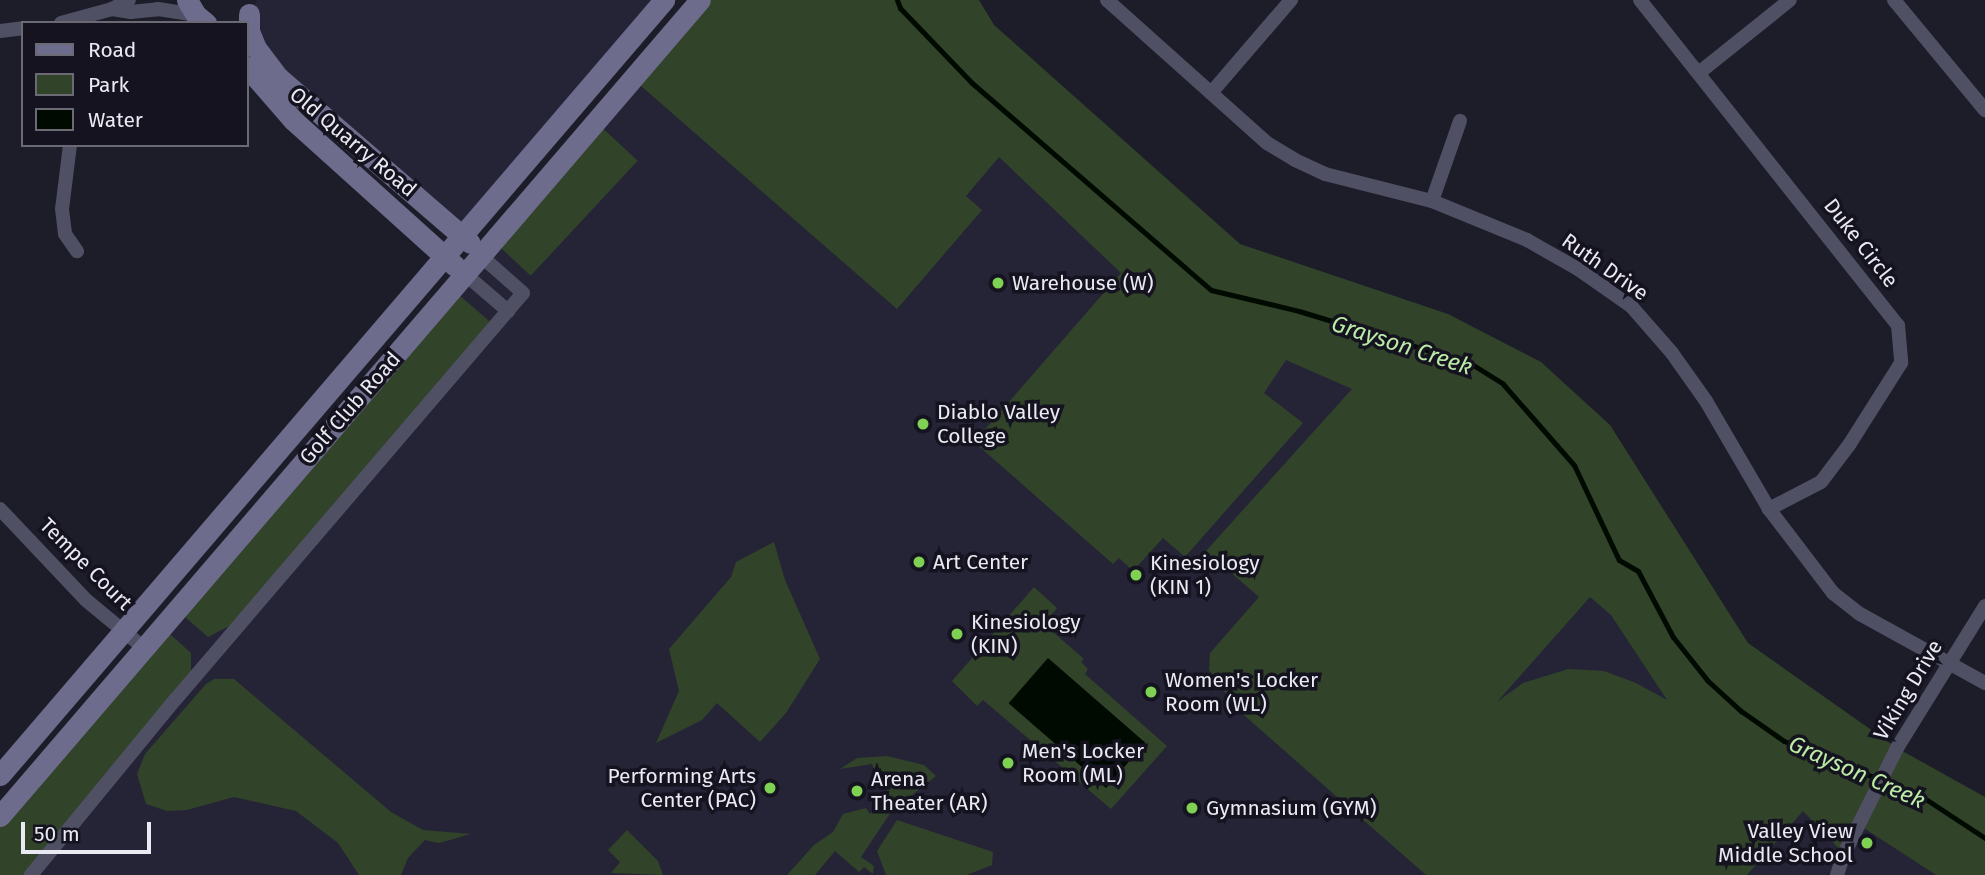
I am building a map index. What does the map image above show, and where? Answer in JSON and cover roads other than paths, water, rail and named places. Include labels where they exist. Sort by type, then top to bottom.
[{"type":"street","points":[[67,21],[110,4],[129,0]]},
{"type":"street","name":"Golf Club Road","points":[[0,775],[664,0]]},
{"type":"street","name":"Golf Club Road","points":[[0,816],[700,0]]},
{"type":"street","name":"Ruth Drive","points":[[1107,0],[1267,143],[1295,160],[1325,174],[1433,201],[1527,240],[1578,269],[1631,306],[1672,353],[1706,401],[1769,509],[1833,593],[1860,614],[1985,683]]},
{"type":"street","points":[[1211,93],[1291,0]]},
{"type":"street","name":"Duke Circle","points":[[1640,0],[1700,72],[1898,325],[1901,363],[1849,445],[1821,482],[1769,509]]},
{"type":"street","points":[[1700,72],[1790,0]]},
{"type":"street","points":[[1894,0],[1985,110]]},
{"type":"street","points":[[110,4],[131,12],[158,9],[196,13]]},
{"type":"street","name":"Old Quarry Road","points":[[248,22],[256,48],[279,78],[463,235],[481,256]]},
{"type":"street","points":[[0,31],[21,28]]},
{"type":"street","name":"Old Quarry Road","points":[[248,68],[293,120],[465,274]]},
{"type":"street","points":[[1433,201],[1460,121]]},
{"type":"street","points":[[71,147],[62,209],[65,234],[77,251]]},
{"type":"street","points":[[31,875],[175,700],[523,293],[481,256]]},
{"type":"street","points":[[465,274],[508,311]]},
{"type":"street","name":"Tempe Court","points":[[0,509],[86,600],[144,648]]},
{"type":"street","name":"Viking Drive","points":[[1837,875],[1844,854],[1897,748],[1985,606]]},
{"type":"water","points":[[1048,658],[1145,743],[1106,788],[1009,703]]},
{"type":"waterway","name":"Grayson Creek","points":[[897,0],[900,8],[972,83],[1211,290],[1299,311],[1470,363],[1503,384],[1574,465],[1619,560],[1638,571],[1673,637],[1708,681],[1741,711],[1784,741],[1921,796],[1985,838]]},
{"type":"place","name":"Warehouse (W)","points":[[998,283]]},
{"type":"place","name":"Diablo Valley College","points":[[923,424]]},
{"type":"place","name":"Art Center","points":[[919,562]]},
{"type":"place","name":"Kinesiology (KIN 1)","points":[[1136,575]]},
{"type":"place","name":"Kinesiology (KIN)","points":[[957,634]]},
{"type":"place","name":"Women's Locker Room (WL)","points":[[1151,692]]},
{"type":"place","name":"Men's Locker Room (ML)","points":[[1008,763]]},
{"type":"place","name":"Performing Arts Center (PAC)","points":[[770,788]]},
{"type":"place","name":"Arena Theater (AR)","points":[[857,791]]},
{"type":"place","name":"Gymnasium (GYM)","points":[[1192,808]]},
{"type":"place","name":"Valley View Middle School","points":[[1867,843]]}]
